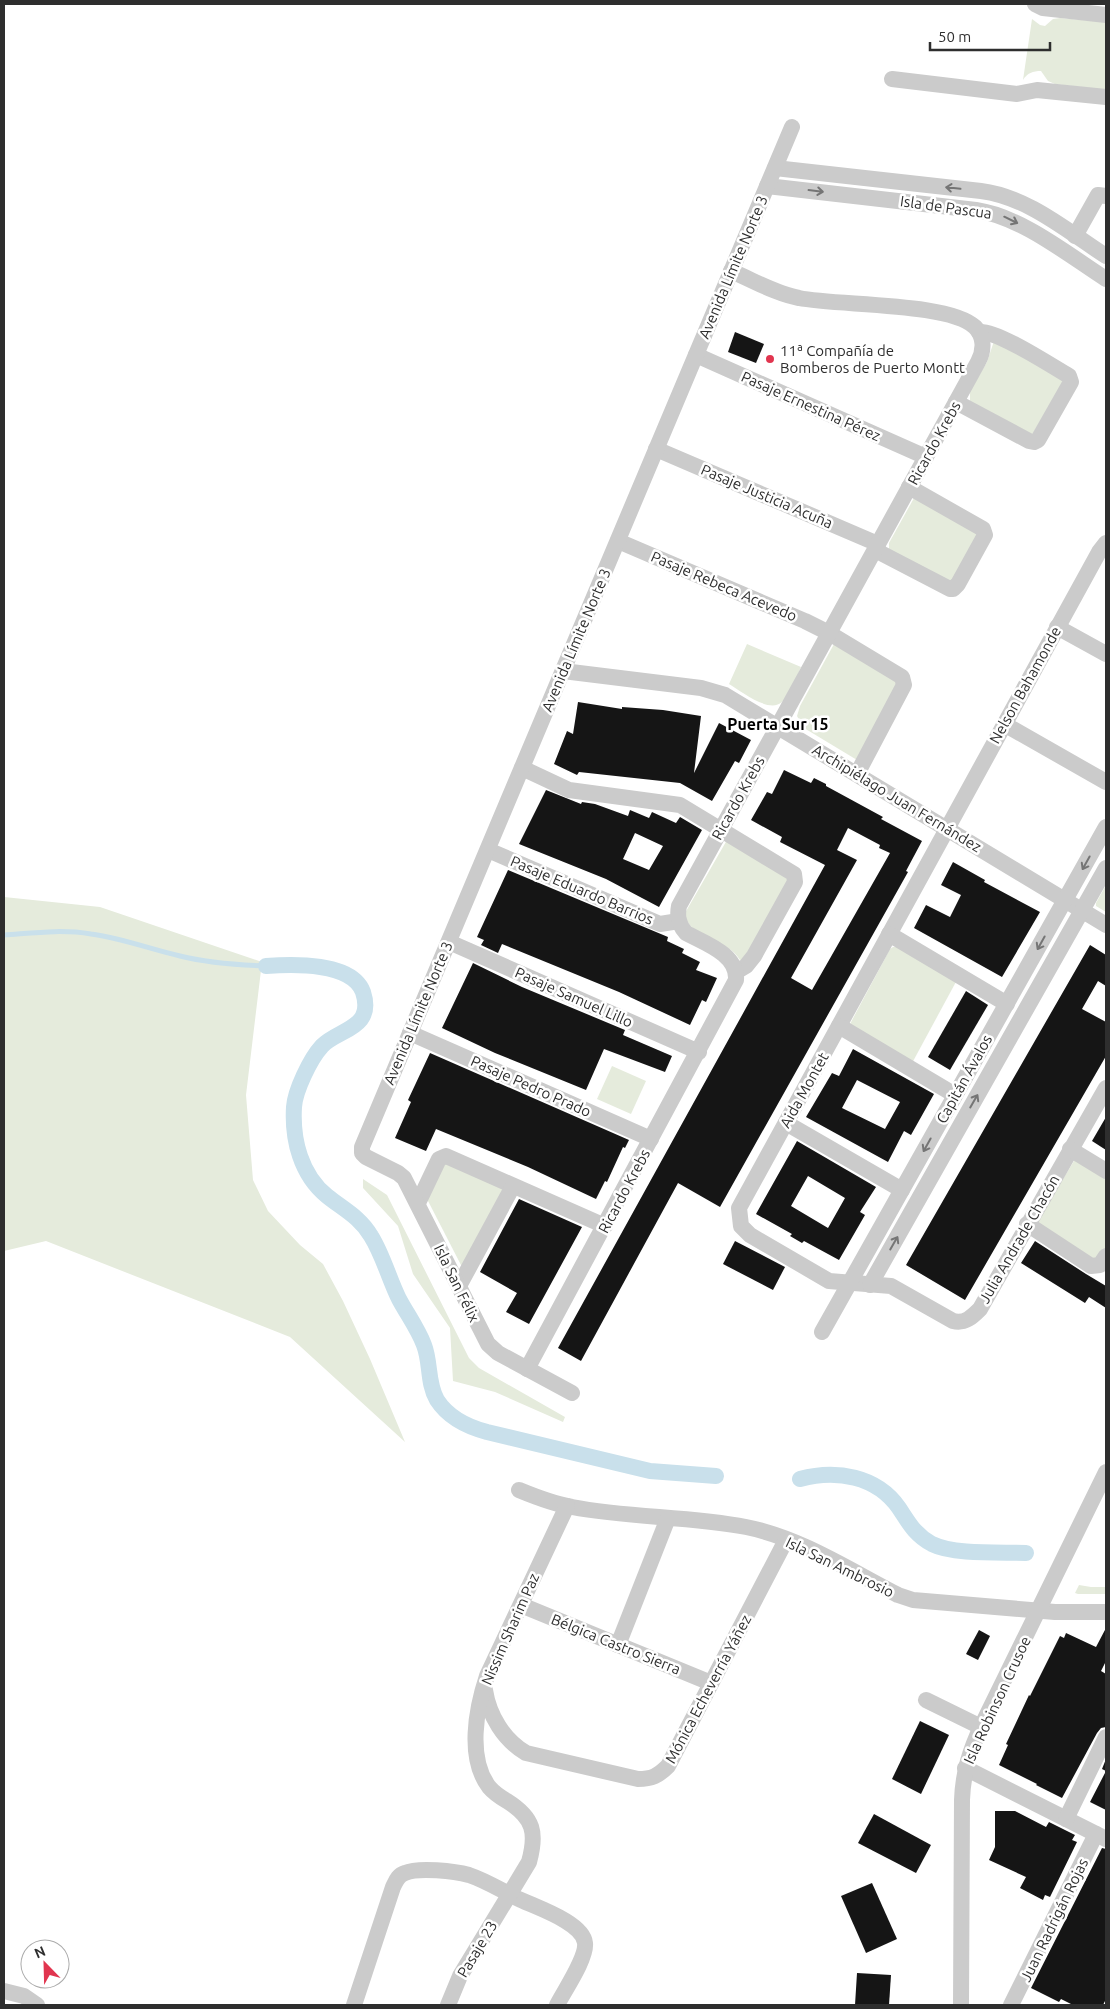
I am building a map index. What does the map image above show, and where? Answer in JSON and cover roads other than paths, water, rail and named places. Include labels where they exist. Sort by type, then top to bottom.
[{"type":"street","points":[[1039,6],[1106,15]]},
{"type":"street","points":[[892,79],[1017,94],[1037,90],[1106,97]]},
{"type":"street","name":"Avenida Límite Norte 3","points":[[362,1153],[362,1146],[792,127]]},
{"type":"street","name":"Isla de Pascua","points":[[775,168],[992,192],[1004,195],[1028,206],[1106,256]]},
{"type":"street","name":"Isla de Pascua","points":[[767,186],[976,210],[999,215],[1020,224],[1106,279]]},
{"type":"street","points":[[1075,236],[1098,195],[1106,196]]},
{"type":"street","points":[[731,271],[793,297],[938,313],[969,323],[979,332],[1001,338],[1069,376],[1071,382],[1038,440],[1034,442],[956,402]]},
{"type":"street","name":"Ricardo Krebs","points":[[679,921],[679,906],[982,354],[983,345],[979,332]]},
{"type":"street","name":"Pasaje Ernestina Pérez","points":[[696,355],[926,457]]},
{"type":"street","name":"Pasaje Justicia Acuña","points":[[656,449],[876,547],[953,589],[958,584],[982,542],[985,531],[909,487]]},
{"type":"street","name":"Pasaje Rebeca Acevedo","points":[[618,541],[777,608],[829,633],[900,676],[904,682],[857,774]]},
{"type":"street","name":"Nelson Bahamonde","points":[[947,828],[1101,548],[1106,543]]},
{"type":"street","points":[[1057,627],[1106,654]]},
{"type":"street","name":"Archipiélago Juan Fernández","points":[[563,671],[713,690],[734,699],[1106,925]]},
{"type":"street","points":[[1004,724],[1106,782]]},
{"type":"street","points":[[522,768],[568,790],[680,805],[796,876],[796,882],[754,956],[746,966],[736,972],[728,958],[686,932],[679,921]]},
{"type":"street","name":"Capitán Ávalos","points":[[822,1332],[1106,827]]},
{"type":"street","name":"Aida Montet","points":[[870,1285],[849,1284],[829,1280],[750,1235],[741,1226],[739,1208],[947,828]]},
{"type":"street","name":"Pasaje Eduardo Barrios","points":[[488,850],[660,924],[679,921]]},
{"type":"street","name":"Capitán Ávalos","points":[[870,1285],[1106,868]]},
{"type":"street","points":[[889,934],[1006,1004]]},
{"type":"street","name":"Pasaje Samuel Lillo","points":[[449,942],[698,1052]]},
{"type":"street","name":"Ricardo Krebs","points":[[527,1369],[735,984],[736,972]]},
{"type":"street","points":[[839,1026],[955,1095]]},
{"type":"street","name":"Pasaje Pedro Prado","points":[[410,1033],[651,1139]]},
{"type":"street","name":"Julia Andrade Chacón","points":[[870,1285],[891,1286],[953,1321],[964,1321],[971,1318],[980,1308],[1106,1088]]},
{"type":"street","points":[[786,1124],[902,1190]]},
{"type":"street","points":[[1070,1149],[1106,1171]]},
{"type":"street","name":"Isla San Félix","points":[[362,1153],[366,1157],[401,1175],[418,1203],[488,1344],[498,1353],[572,1393]]},
{"type":"street","points":[[418,1203],[439,1159],[443,1156],[471,1166],[604,1226]]},
{"type":"street","points":[[459,1286],[513,1186]]},
{"type":"street","points":[[1027,1224],[1091,1266],[1100,1265],[1106,1256]]},
{"type":"street","name":"Isla Robinson Crusoe","points":[[961,2005],[962,1800],[965,1768],[970,1749],[1106,1472]]},
{"type":"street","name":"Isla San Ambrosio","points":[[518,1490],[567,1506],[735,1525],[816,1551],[898,1595],[913,1600],[1039,1611],[1106,1612]]},
{"type":"street","name":"Nissim Sharim Paz","points":[[510,1895],[529,1862],[534,1844],[534,1832],[523,1812],[497,1796],[482,1774],[477,1759],[476,1734],[478,1714],[484,1685],[567,1506]]},
{"type":"street","points":[[618,1645],[668,1518]]},
{"type":"street","name":"Mónica Echeverría Yáñez","points":[[484,1685],[487,1701],[496,1722],[512,1743],[526,1753],[638,1778],[650,1778],[659,1775],[668,1766],[786,1540]]},
{"type":"street","name":"Bélgica Castro Sierra","points":[[521,1605],[712,1683]]},
{"type":"street","points":[[926,1700],[981,1727]]},
{"type":"street","points":[[1066,1818],[1106,1737]]},
{"type":"street","points":[[965,1768],[1101,1836]]},
{"type":"street","name":"Juan Radrigán Rojas","points":[[1012,2005],[1101,1836]]},
{"type":"street","points":[[354,2005],[393,1886],[397,1878],[404,1873],[419,1870],[459,1872],[485,1882],[569,1923],[579,1930],[583,1936],[585,1951],[557,2005]]},
{"type":"street","name":"Pasaje 23","points":[[448,2005],[460,1976],[510,1895]]},
{"type":"street","points":[[4,1991],[24,1996],[37,2005]]},
{"type":"waterway","points":[[4,935],[47,932],[80,933],[113,938],[201,960],[266,966]]},
{"type":"waterway","points":[[266,966],[306,965],[335,970],[357,982],[363,992],[364,1014],[360,1021],[322,1046],[304,1075],[294,1107],[297,1144],[305,1167],[318,1188],[362,1224],[375,1243],[399,1299],[416,1327],[424,1345],[432,1387],[437,1400],[442,1406],[459,1420],[487,1432],[650,1471],[716,1476]]},
{"type":"waterway","points":[[800,1479],[814,1476],[841,1475],[868,1482],[890,1497],[921,1537],[941,1548],[991,1553],[1026,1553]]},
{"type":"place","name":"11ª Compañía de Bomberos de Puerto Montt","points":[[770,359]]},
{"type":"district","name":"Puerta Sur 15","points":[[778,724]]}]
